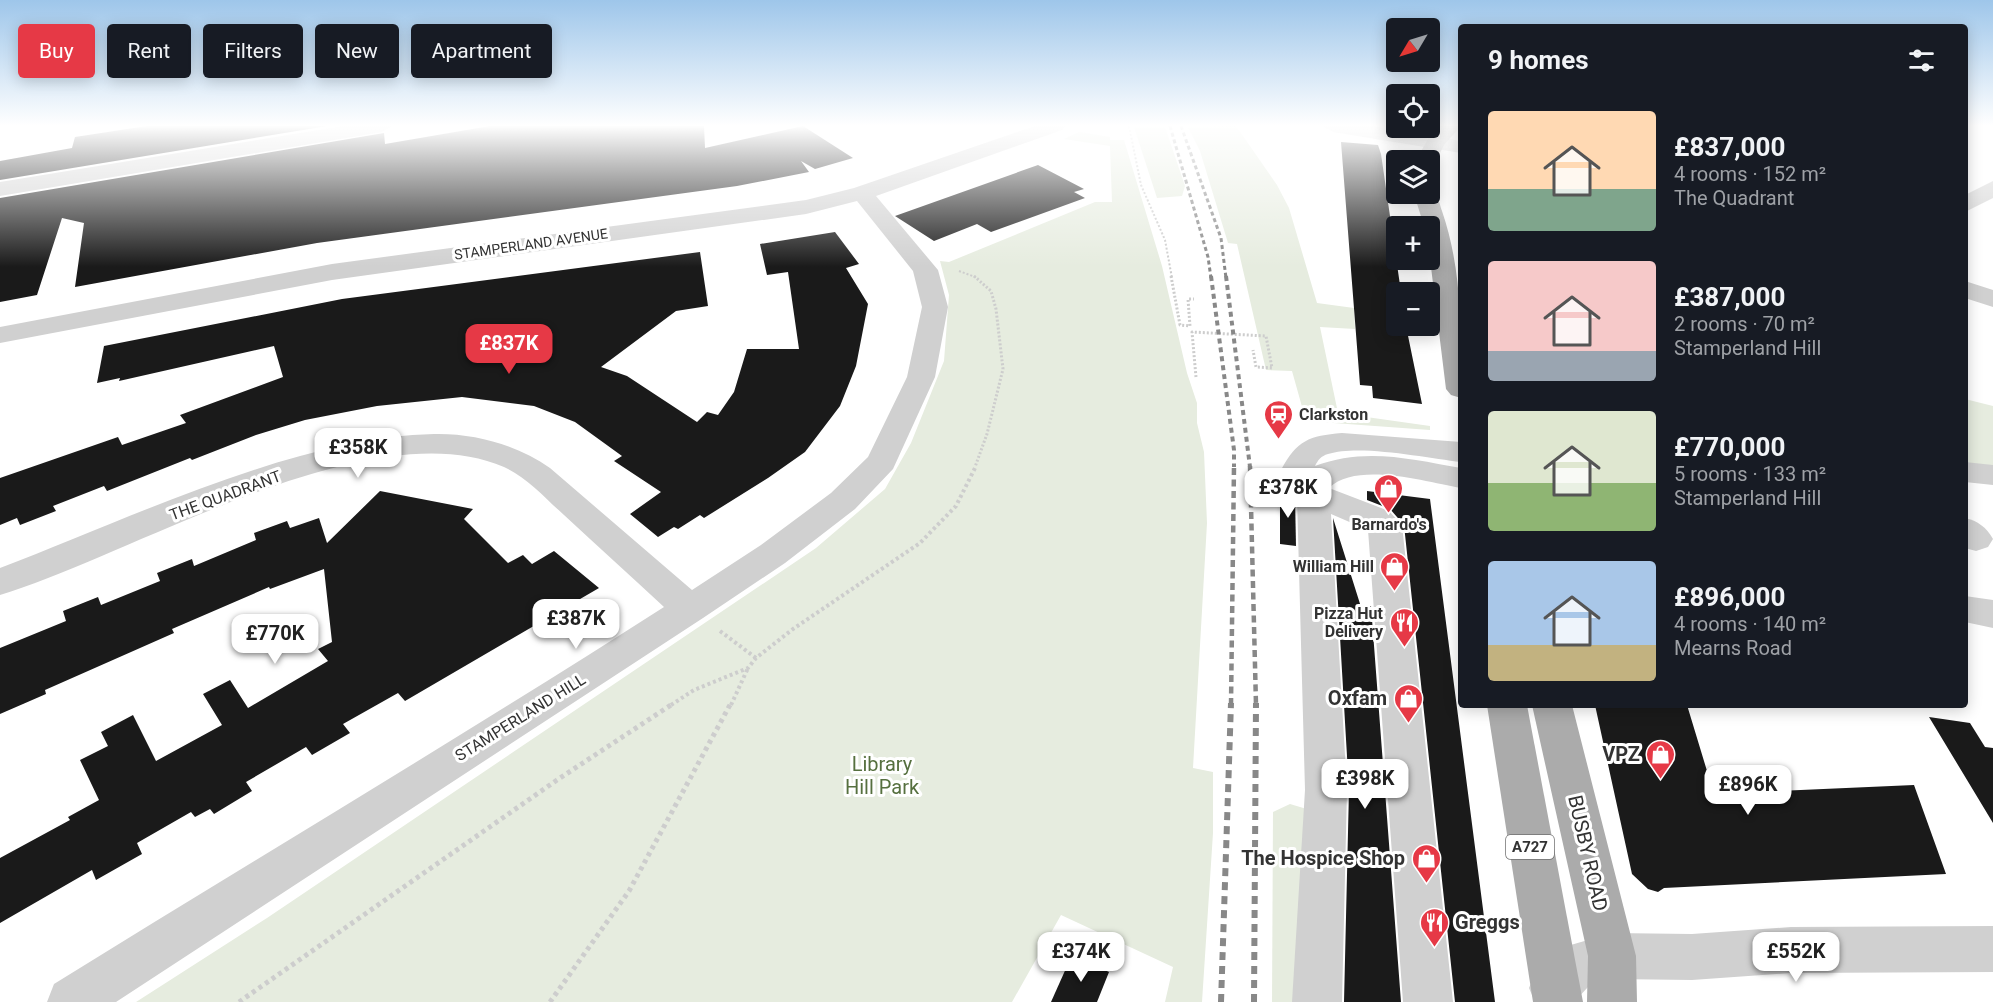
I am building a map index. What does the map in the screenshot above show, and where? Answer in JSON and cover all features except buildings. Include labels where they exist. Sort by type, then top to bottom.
[{"type":"main road","points":[[1428,204],[1438,233],[1457,342]]},
{"type":"main road","name":"A727","points":[[1508,708],[1556,995]]},
{"type":"main road","name":"BUSBY ROAD","points":[[1553,708],[1612,979]]},
{"type":"street","points":[[0,189],[98,173]]},
{"type":"street","name":"STAMPERLAND AVENUE","points":[[0,335],[342,270],[806,207],[862,193],[920,173]]},
{"type":"street","points":[[1968,203],[1993,188]]},
{"type":"street","name":"STAMPERLAND HILL","points":[[72,1002],[773,554],[843,501],[882,462],[921,377],[935,307],[925,270],[862,193]]},
{"type":"street","points":[[1968,290],[1993,299]]},
{"type":"street","points":[[1428,1002],[1385,525],[1374,517],[1326,501],[1309,490],[1299,476],[1299,462],[1318,446],[1343,442],[1458,452]]},
{"type":"street","name":"THE QUADRANT","points":[[0,582],[260,480],[336,457],[386,447],[452,446],[497,452],[516,460],[539,475],[690,609]]},
{"type":"street","points":[[1317,1002],[1326,790],[1313,485],[1320,475],[1328,471],[1358,464],[1458,478]]},
{"type":"street","points":[[1968,472],[1993,475]]},
{"type":"street","points":[[1968,610],[1993,614]]},
{"type":"street","points":[[1556,995],[1574,966],[1612,979],[1692,957],[1791,950],[1989,956]]},
{"type":"path","points":[[1139,173],[1141,185],[1165,240],[1180,325],[1191,326],[1188,299],[1194,299]]},
{"type":"path","points":[[550,1002],[629,891],[737,693],[748,668],[756,658],[793,629],[920,543],[956,506],[974,474],[987,434],[1003,369],[996,309],[991,291],[978,278],[957,270],[925,270]]},
{"type":"path","points":[[1196,377],[1192,332],[1266,336],[1272,368],[1256,367],[1253,350]]},
{"type":"path","points":[[690,609],[756,658]]},
{"type":"path","points":[[239,1002],[417,876],[694,690],[748,668]]},
{"type":"green space","name":"Library Hill Park","points":[[1111,173],[1134,173],[1162,266],[1187,373],[1197,403],[1197,423],[1204,452],[1207,523],[1193,768],[1213,772],[1213,833],[1202,1002],[1165,1002],[1173,967],[1061,915],[1012,1002],[136,1002],[267,918],[816,548],[885,489],[911,443],[944,361],[949,295],[940,261],[949,262],[1095,202],[1112,202]]},
{"type":"green space","points":[[1149,173],[1181,173],[1185,186],[1182,196],[1157,198]]},
{"type":"green space","points":[[1207,173],[1268,173],[1289,208],[1317,303],[1354,308],[1355,329],[1320,327],[1338,413],[1430,426],[1430,430],[1306,421],[1292,371],[1266,370],[1237,244],[1228,243]]},
{"type":"green space","points":[[1968,400],[1993,406],[1993,469],[1968,467]]},
{"type":"green space","points":[[1290,804],[1310,810],[1298,1002],[1272,1002],[1273,812]]},
{"type":"railway","points":[[1184,173],[1208,257],[1211,278]]},
{"type":"railway","points":[[1198,173],[1221,238],[1226,278]]},
{"type":"railway","points":[[1211,276],[1234,450],[1234,466]]},
{"type":"railway","points":[[1226,276],[1250,467]]},
{"type":"railway","points":[[1231,705],[1234,466]]},
{"type":"railway","points":[[1250,466],[1256,705]]},
{"type":"railway","points":[[1221,1002],[1231,703]]},
{"type":"railway","points":[[1254,1002],[1256,705]]},
{"type":"place","name":"Clarkston","points":[[1278,440]]},
{"type":"place","name":"Barnardo's","points":[[1389,514]]},
{"type":"place","name":"William Hill","points":[[1395,592]]},
{"type":"place","name":"Pizza Hut Delivery","points":[[1404,648]]},
{"type":"place","name":"Oxfam","points":[[1408,724]]},
{"type":"place","name":"VPZ","points":[[1661,780]]},
{"type":"place","name":"The Hospice Shop","points":[[1426,884]]},
{"type":"place","name":"Greggs","points":[[1434,948]]}]
